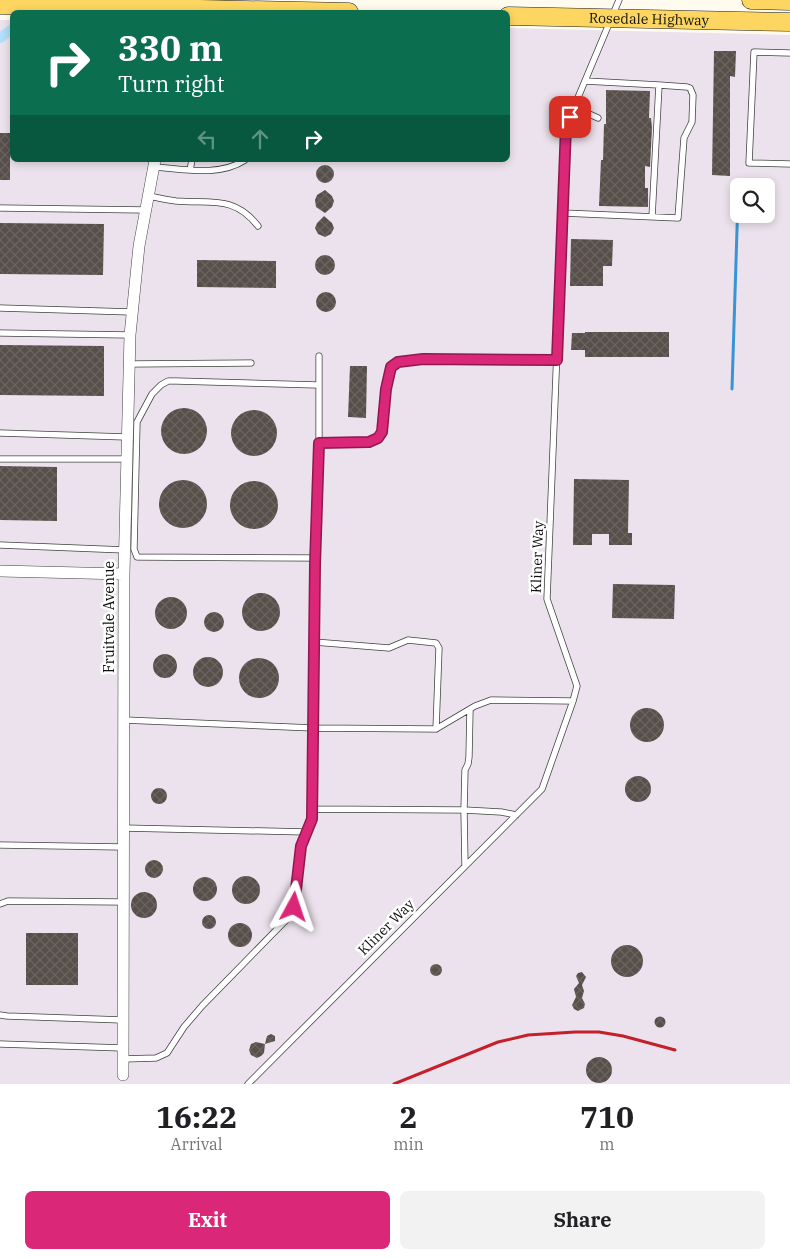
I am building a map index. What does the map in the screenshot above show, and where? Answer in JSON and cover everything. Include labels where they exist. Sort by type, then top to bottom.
[{"type":"main road","points":[[751,0],[790,1]]},
{"type":"main road","points":[[8,6],[146,10]]},
{"type":"main road","name":"Rosedale Highway","points":[[510,16],[790,22]]},
{"type":"street","name":"Fruitvale Avenue","points":[[123,1075],[124,574],[130,335],[139,246],[155,164]]},
{"type":"street","points":[[0,571],[124,574]]},
{"type":"lane","name":"Kliner Way","points":[[248,1084],[542,789],[578,686],[547,599],[566,126],[619,0]]},
{"type":"lane","points":[[790,53],[754,52],[749,163],[790,164]]},
{"type":"lane","points":[[563,213],[678,218],[684,138],[692,122],[692,92],[690,88],[585,81]]},
{"type":"lane","points":[[652,217],[660,85]]},
{"type":"lane","points":[[574,107],[598,118]]},
{"type":"lane","points":[[190,170],[192,162]]},
{"type":"lane","points":[[155,164],[207,171],[230,168],[241,162]]},
{"type":"lane","points":[[149,196],[174,201],[229,203],[240,208],[258,226]]},
{"type":"lane","points":[[0,208],[146,210]]},
{"type":"lane","points":[[0,308],[132,312]]},
{"type":"lane","points":[[0,333],[130,335]]},
{"type":"lane","points":[[0,1044],[123,1053],[156,1058],[166,1054],[184,1027],[202,1006],[290,916],[294,907],[301,846],[312,819],[319,356]]},
{"type":"lane","points":[[319,443],[369,442],[378,438],[382,432],[386,389],[391,367],[398,362],[423,359],[557,360]]},
{"type":"lane","points":[[129,364],[251,363]]},
{"type":"lane","points":[[315,558],[137,557],[134,549],[137,422],[152,394],[161,384],[168,381],[176,381],[318,385]]},
{"type":"lane","points":[[0,433],[127,437]]},
{"type":"lane","points":[[0,459],[127,459]]},
{"type":"lane","points":[[0,545],[125,550]]},
{"type":"lane","points":[[314,642],[388,648],[408,640],[436,643],[439,648],[436,729]]},
{"type":"lane","points":[[124,720],[313,728],[436,729],[492,700],[572,701]]},
{"type":"lane","points":[[465,866],[465,770],[469,757],[470,710]]},
{"type":"lane","points":[[312,809],[464,810],[501,812],[516,815]]},
{"type":"lane","points":[[123,828],[308,832]]},
{"type":"lane","points":[[0,845],[123,847]]},
{"type":"lane","points":[[0,904],[8,901],[123,902]]},
{"type":"lane","points":[[0,1015],[123,1020]]},
{"type":"shaded area","points":[[0,20],[10,20],[10,162],[510,162],[510,28],[790,35],[790,1084],[0,1084]]},
{"type":"building","points":[[714,51],[736,51],[735,77],[730,76],[730,176],[712,175]]},
{"type":"building","points":[[606,90],[650,91],[649,118],[651,118],[652,128],[650,167],[645,166],[645,188],[648,188],[648,207],[599,206],[604,124],[606,124]]},
{"type":"building","points":[[0,133],[10,133],[10,180],[0,180]]},
{"type":"building","points":[[325,165],[331,168],[334,174],[331,180],[325,183],[319,180],[316,174],[319,168]]},
{"type":"building","points":[[325,190],[332,196],[334,201],[332,207],[325,213],[316,207],[315,200],[317,195]]},
{"type":"building","points":[[324,216],[332,223],[334,228],[331,234],[325,237],[318,234],[315,228]]},
{"type":"building","points":[[0,223],[104,224],[103,275],[0,274]]},
{"type":"building","points":[[571,239],[613,240],[612,266],[603,266],[603,286],[570,286]]},
{"type":"building","points":[[325,255],[332,258],[335,265],[332,272],[325,275],[318,272],[315,265],[318,258]]},
{"type":"building","points":[[197,260],[276,261],[276,288],[197,287]]},
{"type":"building","points":[[326,292],[333,295],[336,302],[333,309],[326,312],[319,309],[316,302],[319,295]]},
{"type":"building","points":[[669,332],[669,357],[585,357],[585,350],[571,350],[572,333]]},
{"type":"building","points":[[0,345],[104,346],[104,396],[0,395]]},
{"type":"building","points":[[350,366],[367,366],[366,418],[348,417]]},
{"type":"building","points":[[184,408],[197,412],[203,418],[207,431],[203,444],[197,450],[184,454],[171,450],[165,444],[161,431],[165,418],[171,412]]},
{"type":"building","points":[[249,410],[259,410],[273,420],[277,433],[273,446],[267,452],[259,456],[249,456],[235,446],[231,438],[231,428],[241,414]]},
{"type":"building","points":[[0,466],[57,467],[57,521],[0,520]]},
{"type":"building","points":[[574,479],[629,480],[628,533],[632,533],[632,545],[609,545],[609,534],[592,534],[592,545],[573,545]]},
{"type":"building","points":[[183,480],[192,482],[200,487],[205,495],[207,504],[205,513],[200,521],[192,526],[183,528],[174,526],[166,521],[161,513],[159,504],[161,495],[166,487],[174,482]]},
{"type":"building","points":[[254,481],[263,483],[271,488],[276,496],[278,505],[276,514],[271,522],[263,527],[254,529],[245,527],[237,522],[232,514],[230,505],[232,496],[237,488],[245,483]]},
{"type":"building","points":[[613,584],[675,585],[674,619],[612,618]]},
{"type":"building","points":[[261,593],[275,598],[280,612],[275,626],[261,631],[247,626],[242,612],[247,598]]},
{"type":"building","points":[[171,597],[182,602],[187,613],[182,624],[171,629],[160,624],[155,613],[160,602]]},
{"type":"building","points":[[214,612],[221,615],[224,622],[221,629],[214,632],[207,629],[204,622],[207,615]]},
{"type":"building","points":[[165,654],[173,658],[177,666],[173,674],[165,678],[157,674],[153,666],[157,658]]},
{"type":"building","points":[[208,657],[219,661],[223,672],[219,683],[208,687],[197,683],[193,672],[197,661]]},
{"type":"building","points":[[259,658],[270,661],[276,667],[279,678],[276,689],[270,695],[259,698],[248,695],[242,689],[239,678],[242,667],[248,661]]},
{"type":"building","points":[[647,708],[659,713],[664,725],[659,737],[647,742],[635,737],[630,725],[635,713]]},
{"type":"building","points":[[638,776],[647,780],[651,789],[647,798],[638,802],[629,798],[625,789],[629,780]]},
{"type":"building","points":[[159,788],[167,796],[159,804],[151,796]]},
{"type":"building","points":[[154,860],[160,863],[163,869],[160,875],[154,878],[148,875],[145,869],[148,863]]},
{"type":"building","points":[[246,876],[256,880],[260,890],[256,900],[246,904],[236,900],[232,890],[236,880]]},
{"type":"building","points":[[205,877],[214,880],[217,889],[214,898],[205,901],[196,898],[193,889],[196,880]]},
{"type":"building","points":[[144,892],[153,896],[157,905],[153,914],[144,918],[135,914],[131,905],[135,896]]},
{"type":"building","points":[[206,915],[212,915],[216,922],[212,929],[206,929],[202,925],[202,919]]},
{"type":"building","points":[[240,923],[248,927],[252,935],[248,943],[240,947],[232,943],[228,935],[232,927]]},
{"type":"building","points":[[26,933],[78,933],[78,985],[26,985]]},
{"type":"building","points":[[627,945],[639,949],[643,961],[639,973],[627,977],[615,973],[611,961],[615,949]]},
{"type":"building","points":[[434,964],[438,964],[442,970],[438,976],[434,976],[430,972],[430,968]]},
{"type":"building","points":[[582,972],[586,977],[582,985],[584,991],[582,998],[585,1004],[584,1008],[578,1011],[572,1005],[576,997],[574,989],[579,983],[576,976]]},
{"type":"building","points":[[658,1017],[662,1017],[665,1022],[664,1026],[658,1027],[655,1024],[655,1020]]},
{"type":"building","points":[[271,1034],[275,1036],[275,1041],[265,1044],[267,1036]]},
{"type":"building","points":[[256,1042],[265,1044],[264,1053],[261,1056],[257,1058],[251,1055],[249,1050],[251,1044]]},
{"type":"building","points":[[599,1057],[608,1061],[612,1070],[608,1079],[599,1083],[590,1079],[586,1070],[590,1061]]},
{"type":"waterway","points":[[0,38],[10,30]]},
{"type":"waterway","points":[[732,389],[737,223]]},
{"type":"railway","points":[[394,1084],[498,1042],[528,1035],[599,1032],[623,1036],[675,1050]]},
{"type":"route","points":[[294,907],[301,846],[312,819],[315,565],[319,443],[369,442],[378,438],[382,432],[386,389],[391,367],[398,362],[423,359],[557,360],[566,126],[570,117]]}]
